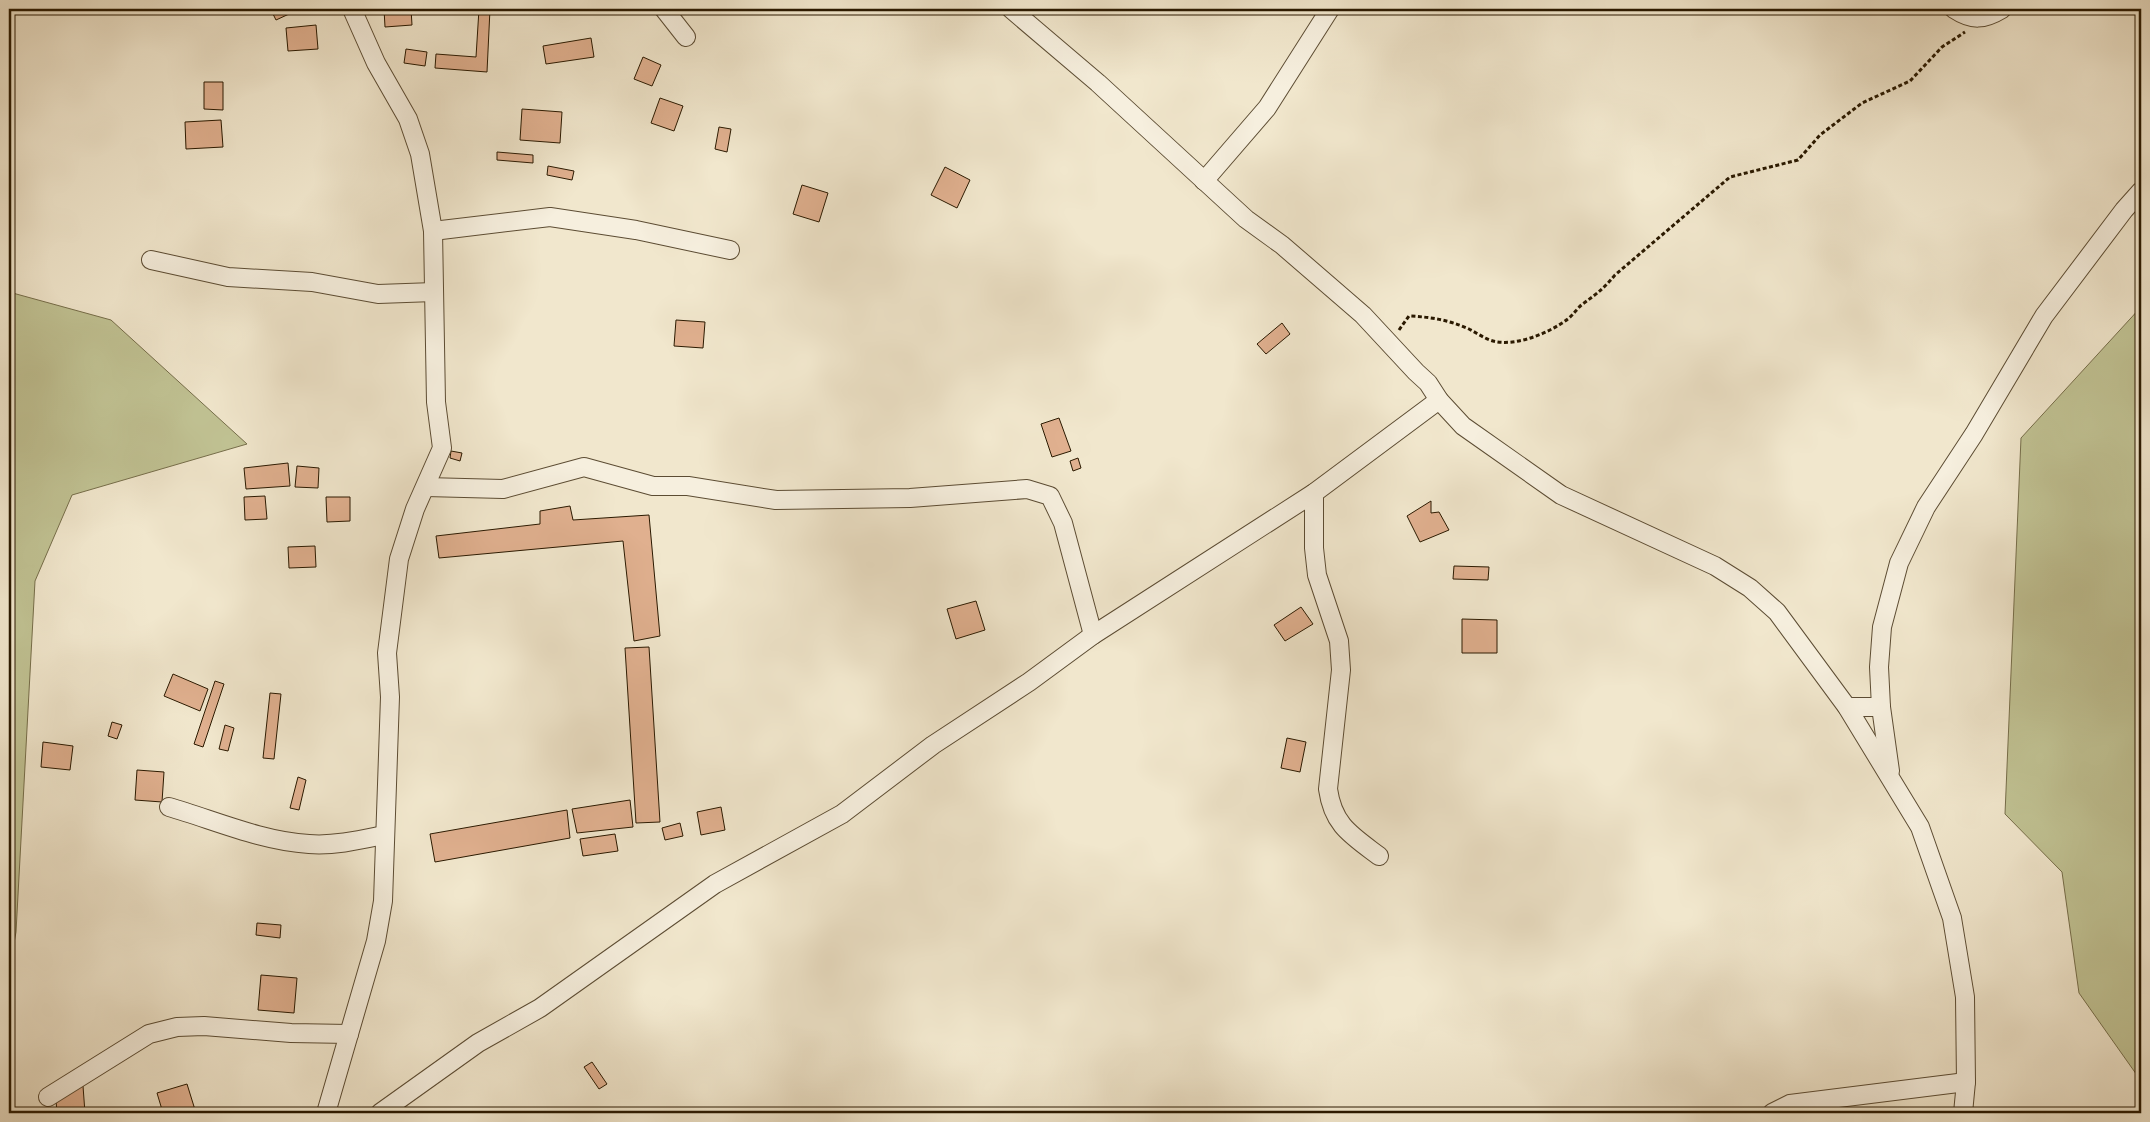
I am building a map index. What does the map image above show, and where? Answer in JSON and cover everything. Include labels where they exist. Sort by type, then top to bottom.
[{"type":"street","points":[[326,1113],[376,941],[383,901],[390,697],[387,653],[396,584],[405,535],[442,448],[436,402],[433,231],[420,154],[408,119],[376,63],[352,9]]},
{"type":"street","points":[[664,9],[686,37]]},
{"type":"street","points":[[1011,9],[1098,83],[1246,219],[1317,274],[1363,315],[1428,383],[1439,400],[1463,426],[1561,496],[1715,566],[1750,588],[1777,612],[1847,707],[1891,776],[1920,827],[1952,918],[1965,998],[1966,1082],[1963,1113]]},
{"type":"street","points":[[1204,181],[1267,108],[1330,9]]},
{"type":"street","points":[[1954,9],[1966,16],[1995,13]]},
{"type":"street","points":[[1891,776],[1881,707],[1878,667],[1882,627],[1899,563],[1926,507],[1974,434],[2044,316],[2124,210],[2141,191]]},
{"type":"street","points":[[433,231],[550,217],[636,230],[730,250]]},
{"type":"street","points":[[151,260],[228,277],[312,282],[378,294],[434,292]]},
{"type":"street","points":[[380,1113],[478,1043],[540,1008],[716,884],[842,814],[933,745],[1029,682],[1093,634],[1314,493],[1439,400]]},
{"type":"street","points":[[426,487],[503,489],[584,467],[653,486],[688,486],[776,500],[910,498],[1027,489],[1050,496],[1063,523],[1093,634]]},
{"type":"street","points":[[1314,493],[1314,548],[1317,575],[1339,641],[1340,670],[1328,789],[1330,808],[1338,822],[1379,856]]},
{"type":"street","points":[[1847,707],[1881,707]]},
{"type":"street","points":[[169,807],[275,840],[310,844],[352,841],[384,835]]},
{"type":"street","points":[[48,1097],[149,1034],[178,1027],[204,1026],[349,1034]]},
{"type":"street","points":[[1772,1113],[1790,1104],[1966,1082]]},
{"type":"path","points":[[1389,342],[1409,316],[1445,320],[1491,341],[1507,344],[1522,342],[1553,328],[1569,318],[1584,303],[1600,294],[1615,275],[1730,178],[1798,160],[1820,135],[1862,103],[1910,81],[1942,47],[1995,13]]},
{"type":"green space","points":[[9,292],[111,320],[247,444],[72,495],[35,581],[16,932],[9,971]]},
{"type":"green space","points":[[2141,307],[2141,696],[2138,709],[2141,724],[2141,1077],[2139,1078],[2079,993],[2062,872],[2005,814],[2021,438]]},
{"type":"building","points":[[300,9],[276,20],[271,10]]},
{"type":"building","points":[[384,9],[411,9],[412,25],[385,27]]},
{"type":"building","points":[[479,9],[490,9],[487,72],[435,68],[436,54],[476,57]]},
{"type":"building","points":[[316,25],[318,49],[288,51],[286,28]]},
{"type":"building","points":[[591,38],[594,57],[546,64],[543,46]]},
{"type":"building","points":[[406,49],[427,52],[425,66],[404,63]]},
{"type":"building","points":[[643,57],[661,65],[652,86],[634,79]]},
{"type":"building","points":[[204,82],[223,82],[223,110],[204,109]]},
{"type":"building","points":[[660,98],[683,106],[674,131],[651,123]]},
{"type":"building","points":[[522,109],[562,112],[560,143],[520,140]]},
{"type":"building","points":[[221,120],[223,147],[186,149],[185,122]]},
{"type":"building","points":[[719,127],[731,129],[727,152],[715,149]]},
{"type":"building","points":[[497,152],[533,155],[533,163],[497,160]]},
{"type":"building","points":[[548,166],[574,171],[572,180],[547,175]]},
{"type":"building","points":[[945,167],[970,180],[957,208],[931,195]]},
{"type":"building","points":[[802,185],[828,193],[819,222],[793,214]]},
{"type":"building","points":[[676,320],[705,322],[703,348],[674,346]]},
{"type":"building","points":[[1282,323],[1290,334],[1266,354],[1257,344]]},
{"type":"building","points":[[1059,418],[1071,451],[1052,457],[1041,424]]},
{"type":"building","points":[[451,451],[462,453],[460,461],[450,458]]},
{"type":"building","points":[[1078,458],[1081,468],[1073,471],[1070,461]]},
{"type":"building","points":[[288,463],[290,486],[246,489],[244,468]]},
{"type":"building","points":[[297,466],[319,468],[318,488],[295,487]]},
{"type":"building","points":[[265,496],[267,519],[245,520],[244,497]]},
{"type":"building","points":[[326,497],[350,497],[350,521],[327,522]]},
{"type":"building","points":[[1431,501],[1431,513],[1439,512],[1449,530],[1420,542],[1407,516]]},
{"type":"building","points":[[570,506],[573,520],[649,515],[660,636],[634,641],[623,541],[439,558],[436,536],[540,524],[540,511]]},
{"type":"building","points":[[315,546],[316,567],[289,568],[288,547]]},
{"type":"building","points":[[1454,566],[1489,567],[1488,580],[1453,579]]},
{"type":"building","points":[[976,601],[985,630],[956,639],[947,609]]},
{"type":"building","points":[[1301,607],[1313,624],[1285,641],[1274,625]]},
{"type":"building","points":[[1462,619],[1497,620],[1497,653],[1462,653]]},
{"type":"building","points":[[649,647],[660,822],[636,823],[625,648]]},
{"type":"building","points":[[173,674],[208,689],[200,711],[164,696]]},
{"type":"building","points":[[215,681],[224,684],[203,747],[194,744]]},
{"type":"building","points":[[270,693],[281,694],[274,759],[263,758]]},
{"type":"building","points":[[112,722],[122,725],[117,739],[108,736]]},
{"type":"building","points":[[225,725],[234,728],[228,751],[219,749]]},
{"type":"building","points":[[1287,738],[1306,742],[1300,772],[1281,768]]},
{"type":"building","points":[[43,742],[73,746],[70,770],[41,767]]},
{"type":"building","points":[[137,770],[164,772],[162,802],[135,800]]},
{"type":"building","points":[[298,777],[306,780],[299,810],[290,808]]},
{"type":"building","points":[[630,800],[633,827],[577,833],[572,809]]},
{"type":"building","points":[[721,807],[725,830],[701,835],[697,812]]},
{"type":"building","points":[[567,810],[570,838],[435,862],[430,834]]},
{"type":"building","points":[[680,823],[683,836],[665,840],[662,828]]},
{"type":"building","points":[[615,834],[618,851],[583,856],[580,839]]},
{"type":"building","points":[[257,923],[281,925],[280,938],[256,935]]},
{"type":"building","points":[[261,975],[297,978],[294,1013],[258,1010]]},
{"type":"building","points":[[592,1062],[607,1084],[599,1089],[584,1067]]},
{"type":"building","points":[[187,1084],[196,1113],[163,1113],[157,1093]]},
{"type":"building","points":[[83,1086],[85,1113],[57,1113],[55,1088]]},
{"type":"building","points":[[40,1109],[40,1113],[21,1113],[21,1110]]}]
